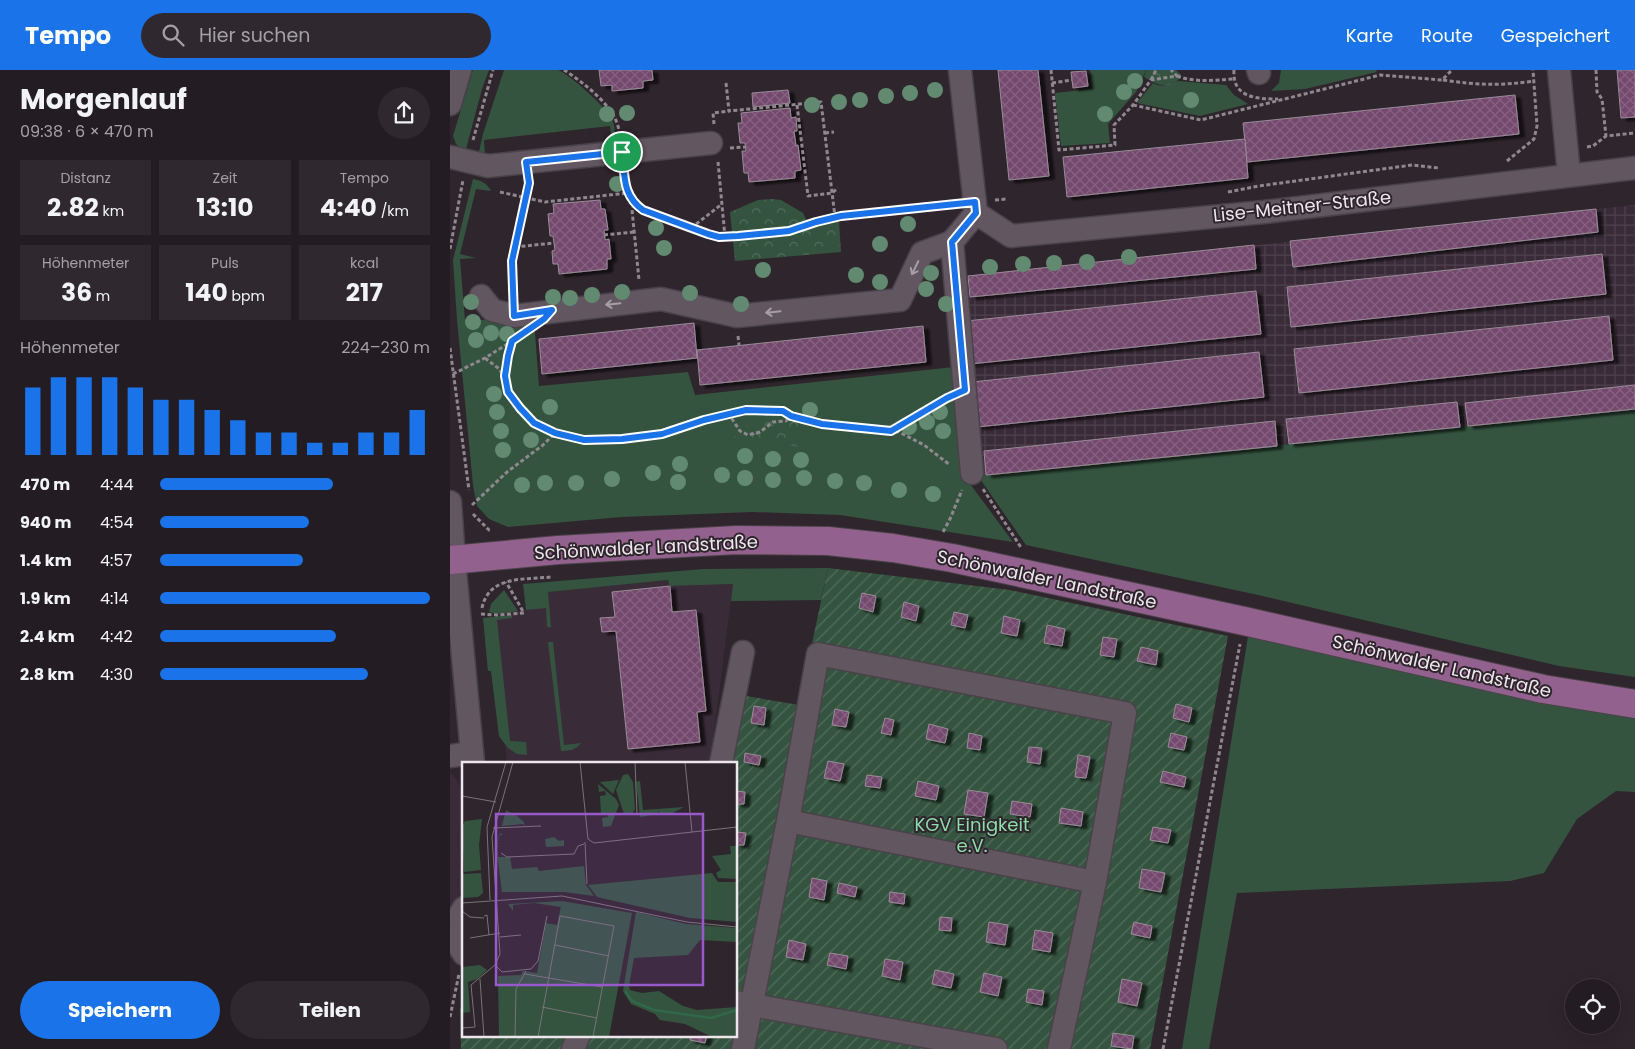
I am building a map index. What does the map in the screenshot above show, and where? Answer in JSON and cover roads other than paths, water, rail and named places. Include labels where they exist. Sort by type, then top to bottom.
[{"type":"main road","name":"Schönwalder Landstraße","points":[[452,560],[558,550],[736,540],[828,541],[893,548],[952,558],[1244,621],[1543,689],[1635,704]]},
{"type":"street","points":[[450,104],[460,70]]},
{"type":"street","points":[[481,296],[492,310],[519,325],[661,299],[737,316],[900,300],[922,253],[952,242],[975,208],[960,70]]},
{"type":"street","points":[[1559,70],[1569,175]]},
{"type":"street","points":[[450,157],[488,166],[711,143]]},
{"type":"street","name":"Lise-Meitner-Straße","points":[[975,208],[1011,236],[1264,212],[1635,168]]},
{"type":"street","points":[[952,242],[965,390],[962,476]]},
{"type":"street","points":[[450,756],[473,758],[452,560],[461,504]]},
{"type":"street","points":[[721,762],[743,652]]},
{"type":"street","points":[[743,1049],[744,1003],[788,821],[818,654],[1125,714],[1095,882],[1059,1049]]},
{"type":"street","points":[[788,821],[1095,882]]},
{"type":"street","points":[[462,911],[450,931],[462,951]]},
{"type":"street","points":[[744,1003],[996,1049]]},
{"type":"street","points":[[573,1049],[579,1036]]},
{"type":"park label","name":"KGV Einigkeit e.V.","points":[[972,834]]}]
